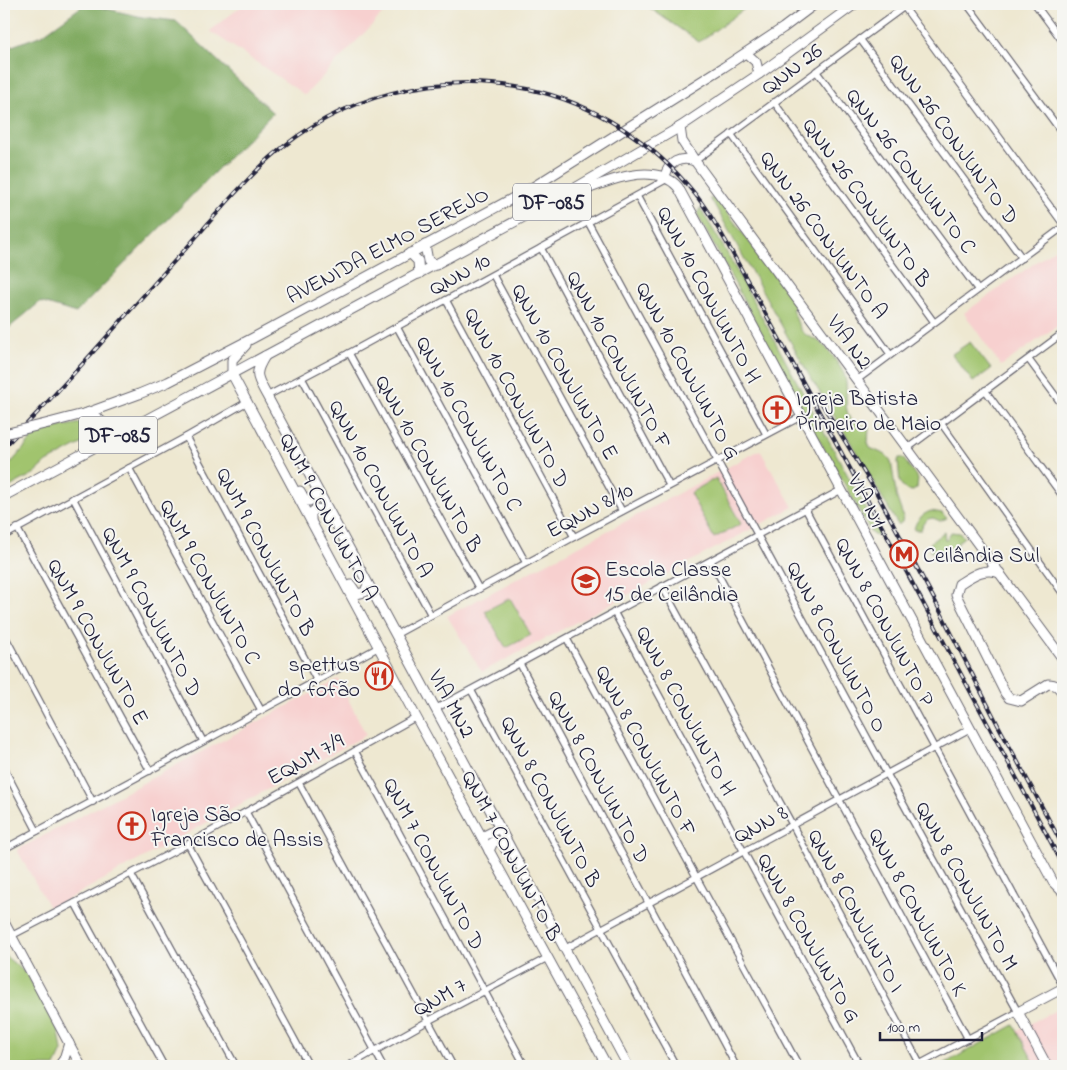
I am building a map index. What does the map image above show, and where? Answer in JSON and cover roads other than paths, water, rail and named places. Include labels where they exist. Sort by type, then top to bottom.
[{"type":"main road","name":"AVENIDA ELMO SEREJO","points":[[4,434],[87,413],[139,394],[168,382],[253,338],[530,189],[746,53],[814,4]]},
{"type":"main road","name":"AVENIDA ELMO SEREJO","points":[[4,496],[546,206],[680,127],[759,74],[856,4]]},
{"type":"main road","points":[[746,53],[756,62],[759,74]]},
{"type":"main road","name":"VIA N2","points":[[680,127],[682,141],[695,161],[1063,659]]},
{"type":"main road","points":[[666,178],[667,169],[673,163],[685,159],[695,161]]},
{"type":"main road","name":"AVENIDA ELMO SEREJO","points":[[546,206],[607,182],[634,175],[645,174],[666,178]]},
{"type":"main road","name":"VIA N1","points":[[666,178],[675,185],[683,197],[1053,882],[1063,892]]},
{"type":"main road","points":[[424,245],[428,261],[436,265]]},
{"type":"main road","points":[[410,253],[418,261],[420,274]]},
{"type":"main road","points":[[232,374],[232,360],[253,338]]},
{"type":"main road","name":"VIA MN2","points":[[265,356],[258,367],[257,373],[267,396],[566,948],[626,1066]]},
{"type":"main road","name":"QNM 9 CONJUNTO A","points":[[232,374],[379,647]]},
{"type":"main road","points":[[87,413],[103,422],[105,431],[101,444]]},
{"type":"main road","points":[[265,436],[284,461],[304,498],[312,501],[316,497],[317,490]]},
{"type":"main road","points":[[311,520],[311,513],[314,509],[322,510],[344,549],[360,569]]},
{"type":"main road","points":[[338,571],[346,576],[357,594],[365,592],[368,584]]},
{"type":"main road","points":[[1000,573],[982,571],[959,584],[956,595],[1005,693],[1009,698],[1021,700],[1051,684],[1056,685],[1063,694]]},
{"type":"main road","points":[[379,647],[416,717]]},
{"type":"main road","name":"QNM 7 CONJUNTO B","points":[[416,717],[607,1066]]},
{"type":"main road","points":[[482,837],[500,828]]},
{"type":"main road","points":[[489,851],[493,842],[501,842],[524,882],[546,912]]},
{"type":"main road","points":[[1053,882],[1063,900]]},
{"type":"main road","points":[[4,922],[81,1066]]},
{"type":"main road","points":[[1047,1066],[1018,1012],[1063,987]]},
{"type":"main road","points":[[60,1066],[69,1043]]},
{"type":"street","points":[[968,4],[1063,134]]},
{"type":"street","points":[[1035,4],[1063,42]]},
{"type":"street","points":[[857,380],[1022,258],[1063,225],[906,6]]},
{"type":"street","name":"QNN 26","points":[[695,161],[906,6]]},
{"type":"street","name":"QNN 26 CONJUNTO D","points":[[860,39],[1022,258]]},
{"type":"street","name":"QNN 26 CONJUNTO C","points":[[816,71],[978,290]]},
{"type":"street","name":"QNN 26 CONJUNTO B","points":[[774,102],[934,322]]},
{"type":"street","name":"QNN 26 CONJUNTO A","points":[[731,134],[890,354]]},
{"type":"street","name":"QNN 10","points":[[267,396],[493,275],[637,196],[666,178]]},
{"type":"street","name":"QNN 10 CONJUNTO H","points":[[637,196],[766,434]]},
{"type":"street","name":"QNN 10 CONJUNTO G","points":[[588,222],[758,535]]},
{"type":"street","name":"QNN 10 CONJUNTO F","points":[[541,248],[669,485]]},
{"type":"street","name":"QNN 10 CONJUNTO E","points":[[493,275],[622,510]]},
{"type":"street","name":"QNN 10 CONJUNTO D","points":[[446,300],[574,537]]},
{"type":"street","name":"QNN 10 CONJUNTO C","points":[[397,327],[526,563]]},
{"type":"street","points":[[908,448],[1063,333]]},
{"type":"street","name":"QNN 10 CONJUNTO B","points":[[349,353],[479,589]]},
{"type":"street","points":[[1029,360],[1063,406]]},
{"type":"street","name":"QNN 10 CONJUNTO A","points":[[302,378],[431,615]]},
{"type":"street","points":[[985,390],[1063,497]]},
{"type":"street","points":[[4,536],[186,438],[247,402]]},
{"type":"street","name":"EQNN 8/10","points":[[395,635],[622,510],[802,416]]},
{"type":"street","points":[[941,423],[1063,594]]},
{"type":"street","name":"QNM 9 CONJUNTO B","points":[[186,438],[317,681]]},
{"type":"street","name":"QNM 9 CONJUNTO C","points":[[129,468],[261,710]]},
{"type":"street","points":[[435,709],[842,490]]},
{"type":"street","name":"QNM 9 CONJUNTO D","points":[[73,498],[203,741]]},
{"type":"street","name":"QNN 8 CONJUNTO P","points":[[806,510],[934,748]]},
{"type":"street","name":"QNM 9 CONJUNTO E","points":[[17,528],[150,771]]},
{"type":"street","name":"QNN 8 CONJUNTO O","points":[[758,535],[886,774]]},
{"type":"street","name":"QNN 8 CONJUNTO K","points":[[711,560],[968,1038]]},
{"type":"street","name":"QNN 8 CONJUNTO I","points":[[662,586],[793,826],[918,1065]]},
{"type":"street","name":"QNN 8 CONJUNTO H","points":[[614,612],[744,851]]},
{"type":"street","points":[[4,634],[93,802]]},
{"type":"street","name":"QNN 8 CONJUNTO F","points":[[567,639],[798,1066]]},
{"type":"street","points":[[4,849],[379,647]]},
{"type":"street","name":"QNN 8 CONJUNTO D","points":[[520,664],[736,1066]]},
{"type":"street","name":"QNN 8 CONJUNTO B","points":[[471,690],[676,1066]]},
{"type":"street","name":"EQNM 7/9","points":[[11,936],[188,844],[416,717]]},
{"type":"street","name":"QNN 8","points":[[566,948],[971,728]]},
{"type":"street","points":[[934,748],[1063,987]]},
{"type":"street","name":"QNM 7 CONJUNTO D","points":[[355,751],[525,1066]]},
{"type":"street","points":[[4,768],[38,831]]},
{"type":"street","name":"QNN 8 CONJUNTO M","points":[[886,774],[1018,1012]]},
{"type":"street","points":[[300,783],[453,1066]]},
{"type":"street","points":[[246,812],[383,1066]]},
{"type":"street","points":[[188,844],[309,1066]]},
{"type":"street","name":"QNN 8 CONJUNTO G","points":[[744,851],[860,1066]]},
{"type":"street","points":[[131,874],[236,1066]]},
{"type":"street","points":[[75,903],[164,1066]]},
{"type":"street","name":"QNM 7","points":[[348,1066],[547,958]]},
{"type":"street","points":[[918,1065],[1018,1012]]},
{"type":"railway","points":[[4,447],[72,376],[247,181],[270,158],[297,136],[327,118],[358,104],[391,93],[425,86],[459,83],[494,84],[528,89],[576,104],[620,127],[641,142],[678,175],[709,213],[899,558],[1063,865]]},
{"type":"railway","points":[[816,394],[875,490],[1063,846]]},
{"type":"place","name":"Igreja Batista Primeiro de Maio","points":[[777,410]]},
{"type":"place","name":"Ceilândia Sul","points":[[904,554]]},
{"type":"place","name":"Escola Classe 15 de Ceilândia","points":[[586,581]]},
{"type":"place","name":"spettus do fofão","points":[[379,676]]},
{"type":"place","name":"Igreja São Francisco de Assis","points":[[132,826]]}]
